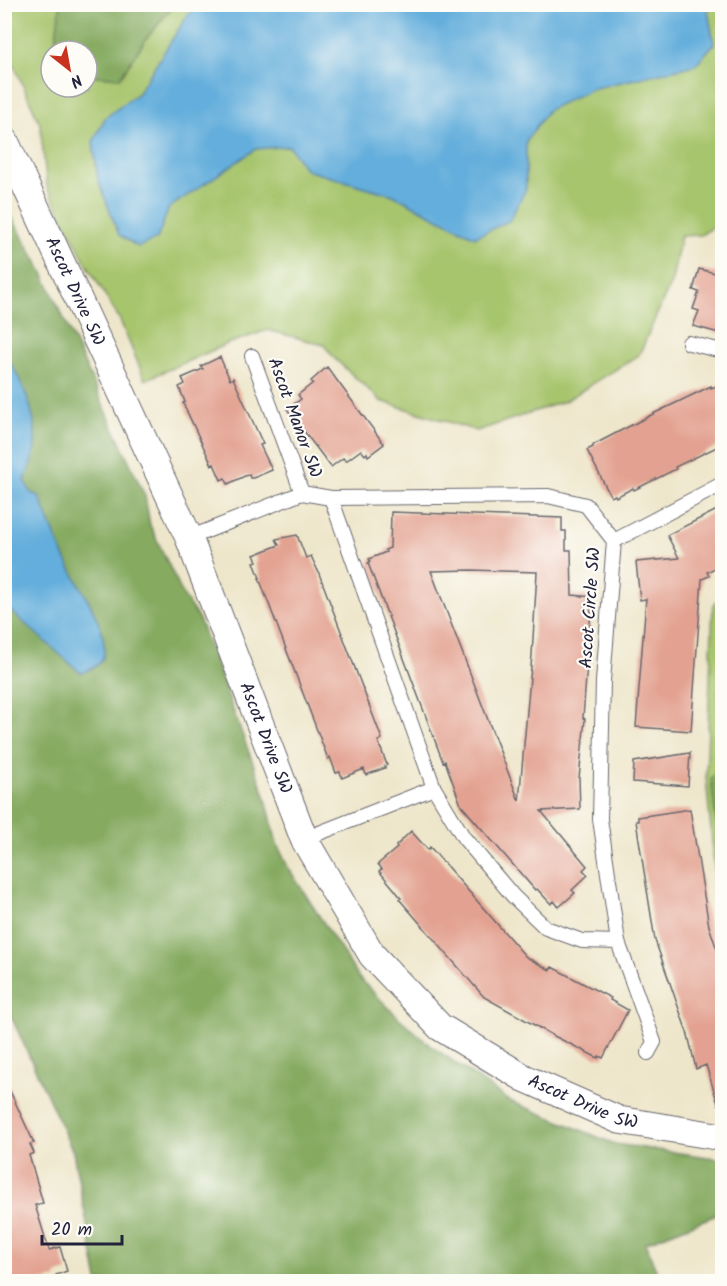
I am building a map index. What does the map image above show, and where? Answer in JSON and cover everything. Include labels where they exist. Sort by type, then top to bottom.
[{"type":"street","name":"Ascot Drive SW","points":[[4,116],[7,142],[189,538],[304,839],[372,955],[440,1027],[524,1078],[619,1120],[723,1137]]},
{"type":"lane","points":[[688,343],[723,351]]},
{"type":"lane","name":"Ascot Manor SW","points":[[252,356],[302,493]]},
{"type":"lane","points":[[614,541],[723,484]]},
{"type":"lane","points":[[189,538],[302,493]]},
{"type":"lane","name":"Ascot Circle SW","points":[[302,493],[331,498],[548,496],[586,505],[614,541],[603,681],[600,819],[618,942],[654,1042],[648,1053]]},
{"type":"lane","points":[[331,498],[434,788],[464,838],[513,896],[546,928],[582,941],[618,942]]},
{"type":"lane","points":[[304,839],[434,788]]},
{"type":"green space","points":[[14,4],[722,5],[722,224],[716,225],[701,235],[681,236],[672,280],[639,355],[565,401],[477,431],[381,401],[334,358],[324,345],[268,330],[227,344],[145,380],[119,318],[87,265],[47,187],[40,124],[5,45],[4,13]]},
{"type":"green space","points":[[62,4],[174,5],[146,39],[120,78],[99,76],[99,39],[56,39]]},
{"type":"green space","points":[[4,203],[43,273],[145,496],[150,525],[184,597],[199,619],[265,795],[277,844],[289,869],[359,978],[430,1045],[510,1101],[615,1144],[722,1159],[722,1213],[645,1243],[661,1281],[98,1281],[73,1152],[5,1003]]},
{"type":"green space","points":[[722,595],[722,929],[706,777],[713,606]]},
{"type":"green space","points":[[722,768],[722,874],[711,778]]},
{"type":"water","points":[[208,4],[707,5],[714,44],[695,65],[591,89],[548,110],[526,141],[526,189],[509,221],[475,237],[393,195],[306,170],[289,146],[256,149],[169,208],[157,239],[138,247],[119,235],[98,180],[93,142],[105,118],[138,93],[189,13]]},
{"type":"water","points":[[4,353],[22,385],[34,421],[35,449],[25,481],[31,493],[39,496],[62,552],[91,605],[104,642],[101,661],[81,673],[5,606]]},
{"type":"building","points":[[699,269],[723,275],[723,334],[693,326],[699,311],[693,309],[699,292],[693,290]]},
{"type":"building","points":[[220,357],[230,380],[233,378],[263,444],[260,445],[272,470],[253,478],[250,478],[249,474],[228,484],[225,478],[221,480],[214,464],[212,465],[183,403],[185,402],[179,387],[185,384],[182,378],[203,369],[201,366]]},
{"type":"building","points":[[327,367],[384,444],[368,456],[361,450],[346,461],[343,458],[331,467],[287,409],[301,399],[298,395]]},
{"type":"building","points":[[723,384],[723,444],[634,490],[633,488],[616,497],[615,495],[611,497],[587,450],[655,413],[711,386],[711,388]]},
{"type":"building","points":[[723,507],[723,564],[707,572],[709,576],[702,579],[691,731],[636,727],[646,599],[640,600],[636,562],[679,558],[667,535]]},
{"type":"building","points":[[391,512],[562,518],[562,531],[566,531],[566,550],[571,550],[572,595],[592,597],[579,778],[580,809],[541,811],[587,866],[583,870],[588,875],[572,890],[575,893],[559,907],[554,901],[551,904],[537,889],[535,890],[461,805],[368,563],[369,559],[390,548]],"holes":[[[431,571],[537,572],[532,655],[519,801]]]},
{"type":"building","points":[[297,535],[306,558],[311,556],[318,571],[382,739],[378,741],[387,765],[385,768],[366,775],[364,769],[342,778],[340,772],[336,773],[330,757],[328,759],[254,562],[257,561],[254,555],[279,545],[276,539]]},
{"type":"building","points":[[690,753],[688,786],[633,782],[634,762]]},
{"type":"building","points":[[690,809],[709,926],[723,967],[723,1103],[718,1104],[706,1065],[696,1069],[688,1035],[655,940],[636,821],[638,817]]},
{"type":"building","points":[[411,831],[428,850],[430,847],[526,957],[550,970],[552,967],[611,998],[610,1000],[628,1010],[603,1058],[599,1056],[598,1058],[554,1036],[484,997],[399,899],[401,898],[379,871],[382,869],[378,864],[397,848],[396,846]]},
{"type":"building","points":[[4,1078],[34,1143],[30,1144],[34,1153],[29,1155],[43,1203],[35,1205],[49,1250],[60,1247],[67,1271],[56,1275],[57,1278],[45,1281],[4,1281]]}]
